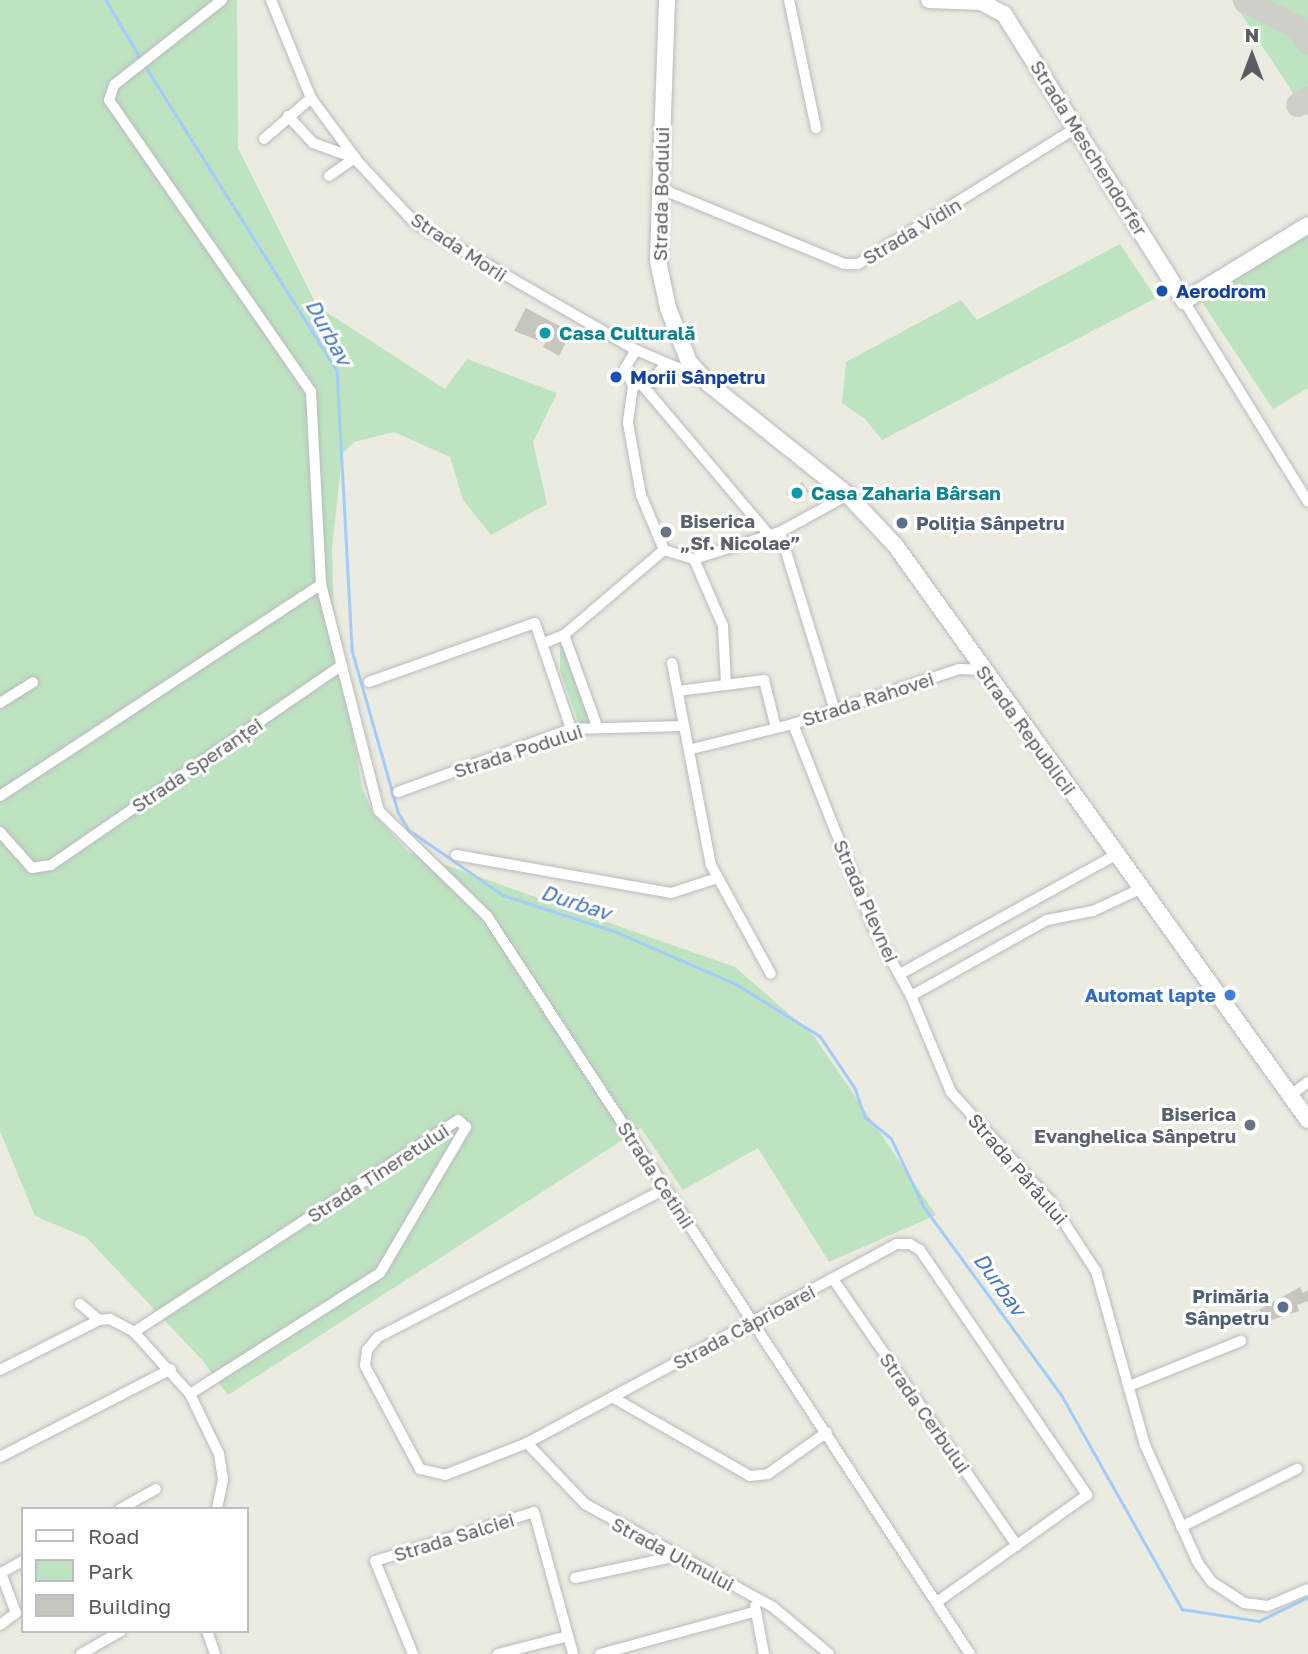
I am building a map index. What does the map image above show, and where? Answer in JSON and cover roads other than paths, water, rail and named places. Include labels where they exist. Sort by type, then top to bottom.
[{"type":"main road","name":"Strada Bodului","points":[[667,0],[659,188],[662,286],[676,365],[702,378]]},
{"type":"main road","points":[[929,0],[992,2]]},
{"type":"main road","name":"Strada Meschendorfer","points":[[992,2],[1011,21],[1184,301]]},
{"type":"main road","points":[[1184,301],[1308,225]]},
{"type":"main road","name":"Strada Republicii","points":[[702,378],[848,495],[895,545],[1115,855],[1292,1094],[1308,1120]]},
{"type":"street","name":"Strada Cetinii","points":[[222,0],[132,71],[109,93],[113,109],[310,392],[321,584],[379,811],[486,916],[751,1322],[827,1432],[970,1654]]},
{"type":"street","name":"Strada Morii","points":[[271,0],[312,98],[355,158],[396,204],[434,236],[636,350],[676,365]]},
{"type":"street","points":[[789,0],[816,128]]},
{"type":"street","points":[[264,139],[312,98]]},
{"type":"street","points":[[288,116],[313,143],[355,158]]},
{"type":"street","name":"Strada Vidin","points":[[659,188],[844,264],[858,264],[1076,128]]},
{"type":"street","points":[[329,176],[355,158]]},
{"type":"street","name":"Strada Meschendorfer","points":[[1184,301],[1308,502]]},
{"type":"street","points":[[636,350],[625,368],[774,534],[835,711]]},
{"type":"street","points":[[664,550],[641,495],[628,423],[639,386],[676,365]]},
{"type":"street","points":[[664,550],[694,559],[774,534],[848,495]]},
{"type":"street","points":[[544,643],[564,635],[664,550]]},
{"type":"street","points":[[694,559],[723,626],[726,684]]},
{"type":"street","points":[[0,796],[321,584]]},
{"type":"street","points":[[369,682],[528,622],[537,624],[571,729]]},
{"type":"street","points":[[564,635],[597,726]]},
{"type":"street","points":[[969,651],[959,669],[983,670]]},
{"type":"street","points":[[672,663],[683,726],[692,749],[701,824],[718,878],[771,974]]},
{"type":"street","name":"Strada Speranței","points":[[2,838],[32,868],[51,865],[342,665]]},
{"type":"street","name":"Strada Rahovei","points":[[692,749],[793,724],[959,669]]},
{"type":"street","name":"Strada Rahovei","points":[[678,691],[764,680],[776,728]]},
{"type":"street","points":[[0,703],[33,682]]},
{"type":"street","name":"Strada Plevnei","points":[[793,724],[874,929],[911,996]]},
{"type":"street","name":"Strada Podului","points":[[398,792],[571,729],[597,726],[683,726]]},
{"type":"street","points":[[456,855],[671,893],[718,878]]},
{"type":"street","points":[[900,974],[1115,855]]},
{"type":"street","points":[[911,996],[1046,920],[1093,911],[1140,889]]},
{"type":"street","name":"Strada Pârâului","points":[[911,996],[951,1092],[1050,1201],[1096,1271],[1145,1445],[1181,1527],[1212,1582],[1244,1603],[1268,1606],[1308,1589]]},
{"type":"street","points":[[1292,1094],[1308,1082]]},
{"type":"street","name":"Strada Tineretului","points":[[134,1332],[458,1120],[466,1128],[380,1273],[190,1394]]},
{"type":"street","name":"Strada Căprioarei","points":[[665,1189],[378,1337],[367,1350],[365,1366],[427,1475],[445,1475],[527,1443],[897,1244],[920,1250],[1087,1494],[1017,1546]]},
{"type":"street","name":"Strada Cerbului","points":[[833,1279],[1017,1546]]},
{"type":"street","points":[[80,1304],[99,1320]]},
{"type":"street","points":[[0,1370],[99,1320],[110,1319],[134,1332],[171,1369],[190,1394],[219,1454],[223,1480],[217,1507]]},
{"type":"street","points":[[1129,1385],[1241,1341]]},
{"type":"street","points":[[0,1457],[171,1369]]},
{"type":"street","points":[[612,1397],[750,1476],[768,1474],[827,1432]]},
{"type":"street","name":"Strada Ulmului","points":[[527,1443],[585,1504],[757,1599],[829,1654]]},
{"type":"street","points":[[1181,1527],[1297,1469]]},
{"type":"street","points":[[124,1507],[156,1489]]},
{"type":"street","name":"Strada Salciei","points":[[413,1654],[375,1561],[534,1512],[568,1636]]},
{"type":"street","points":[[937,1602],[1017,1546]]},
{"type":"street","points":[[575,1578],[677,1556]]},
{"type":"street","points":[[0,1625],[16,1613],[0,1573],[21,1563]]},
{"type":"street","points":[[757,1599],[754,1612],[764,1654]]},
{"type":"street","points":[[600,1654],[754,1612]]},
{"type":"street","points":[[81,1654],[118,1633]]},
{"type":"street","points":[[207,1633],[215,1654]]},
{"type":"street","points":[[498,1654],[568,1636],[573,1654]]},
{"type":"waterway","name":"Durbav","points":[[106,0],[141,59]]},
{"type":"waterway","name":"Durbav","points":[[144,64],[337,370],[352,650],[398,812],[409,830],[503,895],[614,931],[736,984],[820,1036],[855,1088],[865,1117],[891,1138],[924,1207],[1061,1394],[1182,1609],[1259,1621],[1308,1597]]},
{"type":"place","name":"Aerodrom","points":[[1162,291]]},
{"type":"place","name":"Casa Culturală","points":[[545,333]]},
{"type":"place","name":"Morii Sânpetru","points":[[616,377]]},
{"type":"place","name":"Casa Zaharia Bârsan","points":[[797,493]]},
{"type":"place","name":"Poliția Sânpetru","points":[[902,523]]},
{"type":"place","name":"Biserica „Sf. Nicolae”","points":[[666,532]]},
{"type":"place","name":"Automat lapte","points":[[1230,995]]},
{"type":"place","name":"Biserica Evanghelica Sânpetru","points":[[1250,1125]]},
{"type":"place","name":"Primăria Sânpetru","points":[[1283,1307]]}]
